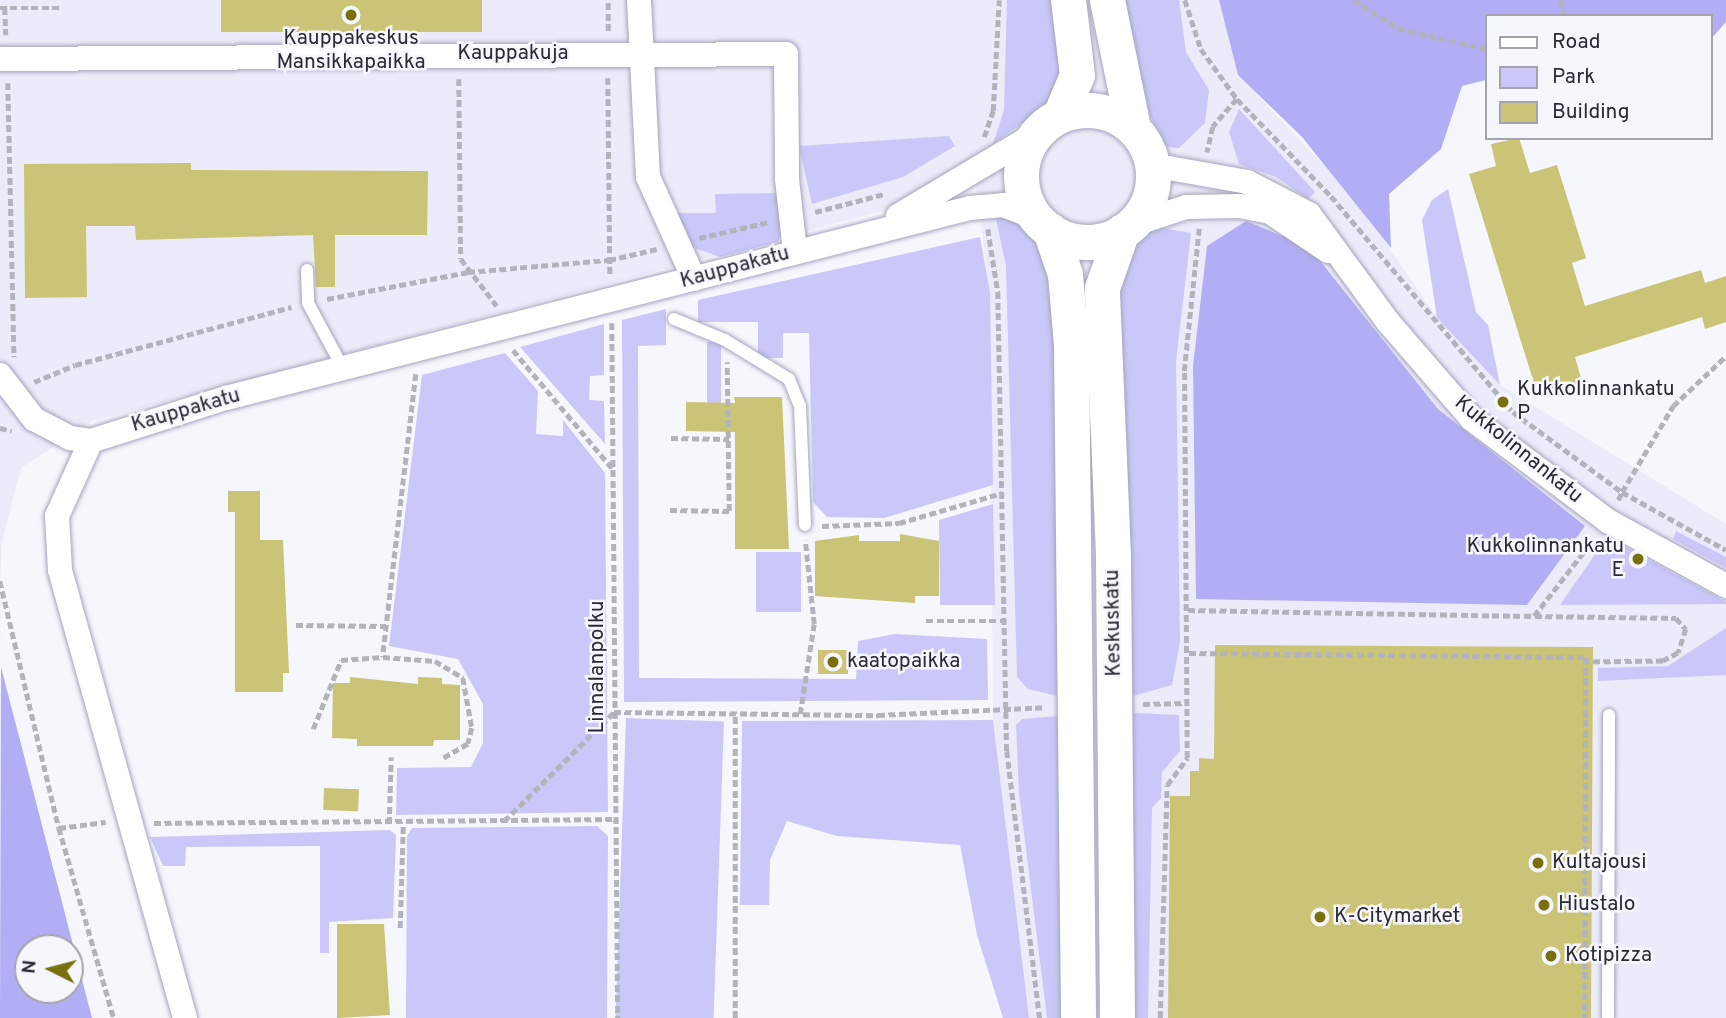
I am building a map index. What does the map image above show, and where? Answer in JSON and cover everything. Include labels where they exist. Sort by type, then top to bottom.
[{"type":"main road","points":[[1068,0],[1077,75],[1021,169],[1024,195],[1043,224],[1086,242],[1125,229],[1147,202],[1152,165],[1133,128],[1107,0]]},
{"type":"main road","points":[[1049,124],[1098,111],[1133,128]]},
{"type":"main road","name":"Keskuskatu","points":[[1043,224],[1065,274],[1070,345],[1078,1018]]},
{"type":"main road","name":"Keskuskatu","points":[[1117,1018],[1113,555],[1102,288],[1125,229]]},
{"type":"street","points":[[639,0],[639,53],[648,177],[694,279]]},
{"type":"street","name":"Kauppakuja","points":[[4,59],[608,53],[786,54],[791,216],[795,252]]},
{"type":"street","name":"Kauppakatu","points":[[866,233],[983,170],[1049,124]]},
{"type":"street","name":"Kukkolinnankatu","points":[[1152,165],[1273,191],[1323,227],[1348,269],[1472,419],[1608,521],[1726,586]]},
{"type":"street","name":"Kauppakatu","points":[[91,441],[226,398],[612,308],[694,279],[984,205],[1043,224]]},
{"type":"street","name":"Kukkolinnankatu","points":[[1125,229],[1186,207],[1240,206],[1297,227],[1348,269]]},
{"type":"street","points":[[14,372],[24,393],[71,438],[91,441],[65,486],[55,538],[126,822],[185,1018]]},
{"type":"lane","points":[[307,270],[308,303],[345,372]]},
{"type":"lane","points":[[674,318],[725,340],[766,363],[793,388],[800,407],[805,525]]},
{"type":"lane","points":[[1608,1018],[1609,715]]},
{"type":"path","name":"Linnalanpolku","points":[[608,0],[618,1018]]},
{"type":"path","points":[[983,170],[999,0]]},
{"type":"path","points":[[1185,0],[1200,49],[1237,99],[1331,196],[1513,412],[1622,492],[1726,550]]},
{"type":"path","points":[[1354,0],[1398,28],[1484,49]]},
{"type":"path","points":[[24,393],[14,372],[10,339],[2,8],[60,8]]},
{"type":"path","points":[[459,54],[459,236],[468,272]]},
{"type":"path","points":[[1206,153],[1213,127],[1237,99]]},
{"type":"path","points":[[1,430],[24,393],[75,365],[308,303],[468,272],[609,260],[892,191]]},
{"type":"path","points":[[984,205],[998,292],[1005,710],[1040,1018]]},
{"type":"path","points":[[1160,1018],[1167,785],[1187,758],[1189,653],[1184,371],[1199,227]]},
{"type":"path","points":[[670,510],[729,511],[725,340]]},
{"type":"path","points":[[511,347],[613,470]]},
{"type":"path","points":[[1534,616],[1608,521],[1673,406],[1726,356]]},
{"type":"path","points":[[383,657],[417,367]]},
{"type":"path","points":[[671,438],[729,439]]},
{"type":"path","points":[[800,714],[802,674],[814,624],[807,599],[805,525],[899,523],[1002,493]]},
{"type":"path","points":[[0,581],[59,828],[114,1018]]},
{"type":"path","points":[[1188,610],[1676,618],[1686,629],[1678,653],[1663,662],[1586,662]]},
{"type":"path","points":[[926,621],[1004,621]]},
{"type":"path","points":[[296,625],[385,626]]},
{"type":"path","points":[[1189,653],[1586,657],[1585,1018]]},
{"type":"path","points":[[313,729],[341,660],[383,657],[435,661],[463,678],[472,728],[468,744],[444,758]]},
{"type":"path","points":[[1134,704],[1187,703]]},
{"type":"path","points":[[504,821],[614,712],[800,714],[1005,710],[1054,706]]},
{"type":"path","points":[[736,713],[736,1018]]},
{"type":"path","points":[[389,824],[391,757]]},
{"type":"path","points":[[59,828],[126,822],[403,824],[614,819]]},
{"type":"path","points":[[400,928],[403,824]]},
{"type":"shaded area","points":[[0,0],[1219,0],[1238,75],[1356,199],[1437,318],[1500,385],[1726,524],[1726,1018],[1029,1018],[993,720],[990,292],[976,186],[92,421],[21,468],[1,545],[0,668]]},
{"type":"shaded area","points":[[1219,0],[1726,0],[1726,22],[1712,38],[1712,14],[1484,14],[1484,80],[1462,86],[1441,149],[1389,194],[1391,248],[1302,137],[1238,75]]},
{"type":"shaded area","points":[[1246,221],[1309,247],[1438,409],[1585,526],[1527,605],[1196,599],[1193,366],[1207,246]]},
{"type":"shaded area","points":[[1,667],[70,934],[14,934],[14,1004],[84,1004],[84,987],[92,1018],[0,1018]]},
{"type":"green space","points":[[1007,0],[1056,0],[1064,67],[1052,101],[993,144],[1004,110]]},
{"type":"green space","points":[[1123,0],[1179,0],[1186,52],[1209,90],[1205,123],[1179,148],[1167,147],[1150,116]]},
{"type":"green space","points":[[1239,109],[1315,192],[1308,199],[1276,177],[1239,164],[1229,132]]},
{"type":"green space","points":[[949,136],[955,146],[903,177],[812,204],[799,146]]},
{"type":"green space","points":[[1448,189],[1476,312],[1488,325],[1500,385],[1437,318],[1422,220],[1432,200]]},
{"type":"green space","points":[[780,193],[784,222],[778,242],[720,257],[692,247],[673,213],[716,213],[715,194]]},
{"type":"green space","points":[[995,214],[1021,223],[1039,238],[1058,307],[1070,1018],[1047,1018],[1019,793],[1016,725],[1022,719],[1058,716],[1057,696],[1028,689],[1017,677],[1006,266]]},
{"type":"green space","points":[[1156,227],[1191,233],[1176,361],[1180,642],[1172,685],[1133,696],[1134,713],[1179,715],[1180,751],[1162,772],[1161,798],[1152,808],[1148,1018],[1127,1018],[1118,266],[1139,234]]},
{"type":"green space","points":[[980,237],[990,292],[993,485],[884,518],[827,517],[813,502],[809,333],[783,333],[783,358],[758,358],[758,322],[698,322],[698,300]]},
{"type":"green space","points":[[666,309],[666,345],[638,346],[639,678],[856,679],[858,641],[895,634],[987,639],[988,700],[624,702],[622,320]]},
{"type":"green space","points":[[604,324],[604,375],[590,376],[589,400],[604,401],[605,444],[520,347]]},
{"type":"green space","points":[[707,342],[721,342],[721,407],[707,407]]},
{"type":"green space","points":[[505,353],[538,391],[536,434],[563,436],[563,420],[605,473],[608,812],[396,815],[397,768],[471,767],[483,743],[483,704],[458,659],[389,646],[422,375]]},
{"type":"green space","points":[[993,504],[995,605],[940,605],[939,520]]},
{"type":"green space","points":[[1676,531],[1726,557],[1726,568],[1673,539]]},
{"type":"green space","points":[[1607,537],[1726,602],[1726,604],[1560,605]]},
{"type":"green space","points":[[756,552],[801,552],[801,612],[756,612]]},
{"type":"green space","points":[[1726,628],[1726,675],[1598,681],[1598,668],[1668,666]]},
{"type":"green space","points":[[626,718],[724,721],[714,1018],[616,1018]]},
{"type":"green space","points":[[993,720],[1029,1018],[1003,1018],[977,935],[960,845],[837,836],[787,821],[770,860],[769,905],[740,905],[742,721]]},
{"type":"green space","points":[[597,826],[608,836],[607,1018],[406,1018],[407,836],[412,828]]},
{"type":"green space","points":[[390,830],[396,835],[393,918],[329,922],[329,953],[320,953],[320,846],[186,847],[185,866],[163,866],[150,837]]},
{"type":"building","name":"Kauppakeskus Mansikkapaikka","points":[[221,0],[482,0],[482,32],[221,32]]},
{"type":"building","points":[[1520,140],[1530,173],[1557,165],[1586,258],[1572,263],[1585,306],[1701,270],[1705,283],[1726,276],[1726,322],[1705,329],[1702,317],[1575,357],[1582,382],[1538,396],[1469,174],[1496,166],[1491,144]]},
{"type":"building","points":[[191,163],[191,170],[428,171],[427,235],[335,235],[335,287],[316,287],[313,235],[136,240],[135,226],[86,226],[87,297],[25,298],[24,164]]},
{"type":"building","points":[[734,397],[782,397],[789,549],[735,549],[735,432],[686,431],[686,402],[735,403]]},
{"type":"building","points":[[228,491],[260,491],[260,540],[283,540],[289,673],[283,673],[283,692],[235,692],[235,512],[228,512]]},
{"type":"building","points":[[900,534],[939,541],[939,596],[915,596],[915,603],[815,596],[815,541],[859,535],[859,541],[900,541]]},
{"type":"building","points":[[1215,645],[1593,647],[1591,1018],[1168,1018],[1170,796],[1190,796],[1190,771],[1199,771],[1199,758],[1214,759]]},
{"type":"building","name":"kaatopaikka","points":[[818,650],[848,650],[848,674],[818,674]]},
{"type":"building","points":[[350,677],[418,684],[418,677],[442,678],[442,684],[460,685],[460,740],[434,740],[433,746],[357,746],[357,739],[332,738],[333,683],[350,683]]},
{"type":"building","points":[[324,788],[359,789],[358,811],[323,810]]},
{"type":"building","points":[[337,924],[384,924],[390,1015],[337,1018]]},
{"type":"place","name":"Kauppakeskus Mansikkapaikka","points":[[351,15]]},
{"type":"place","name":"Kukkolinnankatu P","points":[[1503,402]]},
{"type":"place","name":"Kukkolinnankatu E","points":[[1638,559]]},
{"type":"place","name":"kaatopaikka","points":[[833,662]]},
{"type":"place","name":"Kultajousi","points":[[1538,863]]},
{"type":"place","name":"Hiustalo","points":[[1544,905]]},
{"type":"place","name":"K-Citymarket","points":[[1320,917]]},
{"type":"place","name":"Kotipizza","points":[[1551,956]]}]
